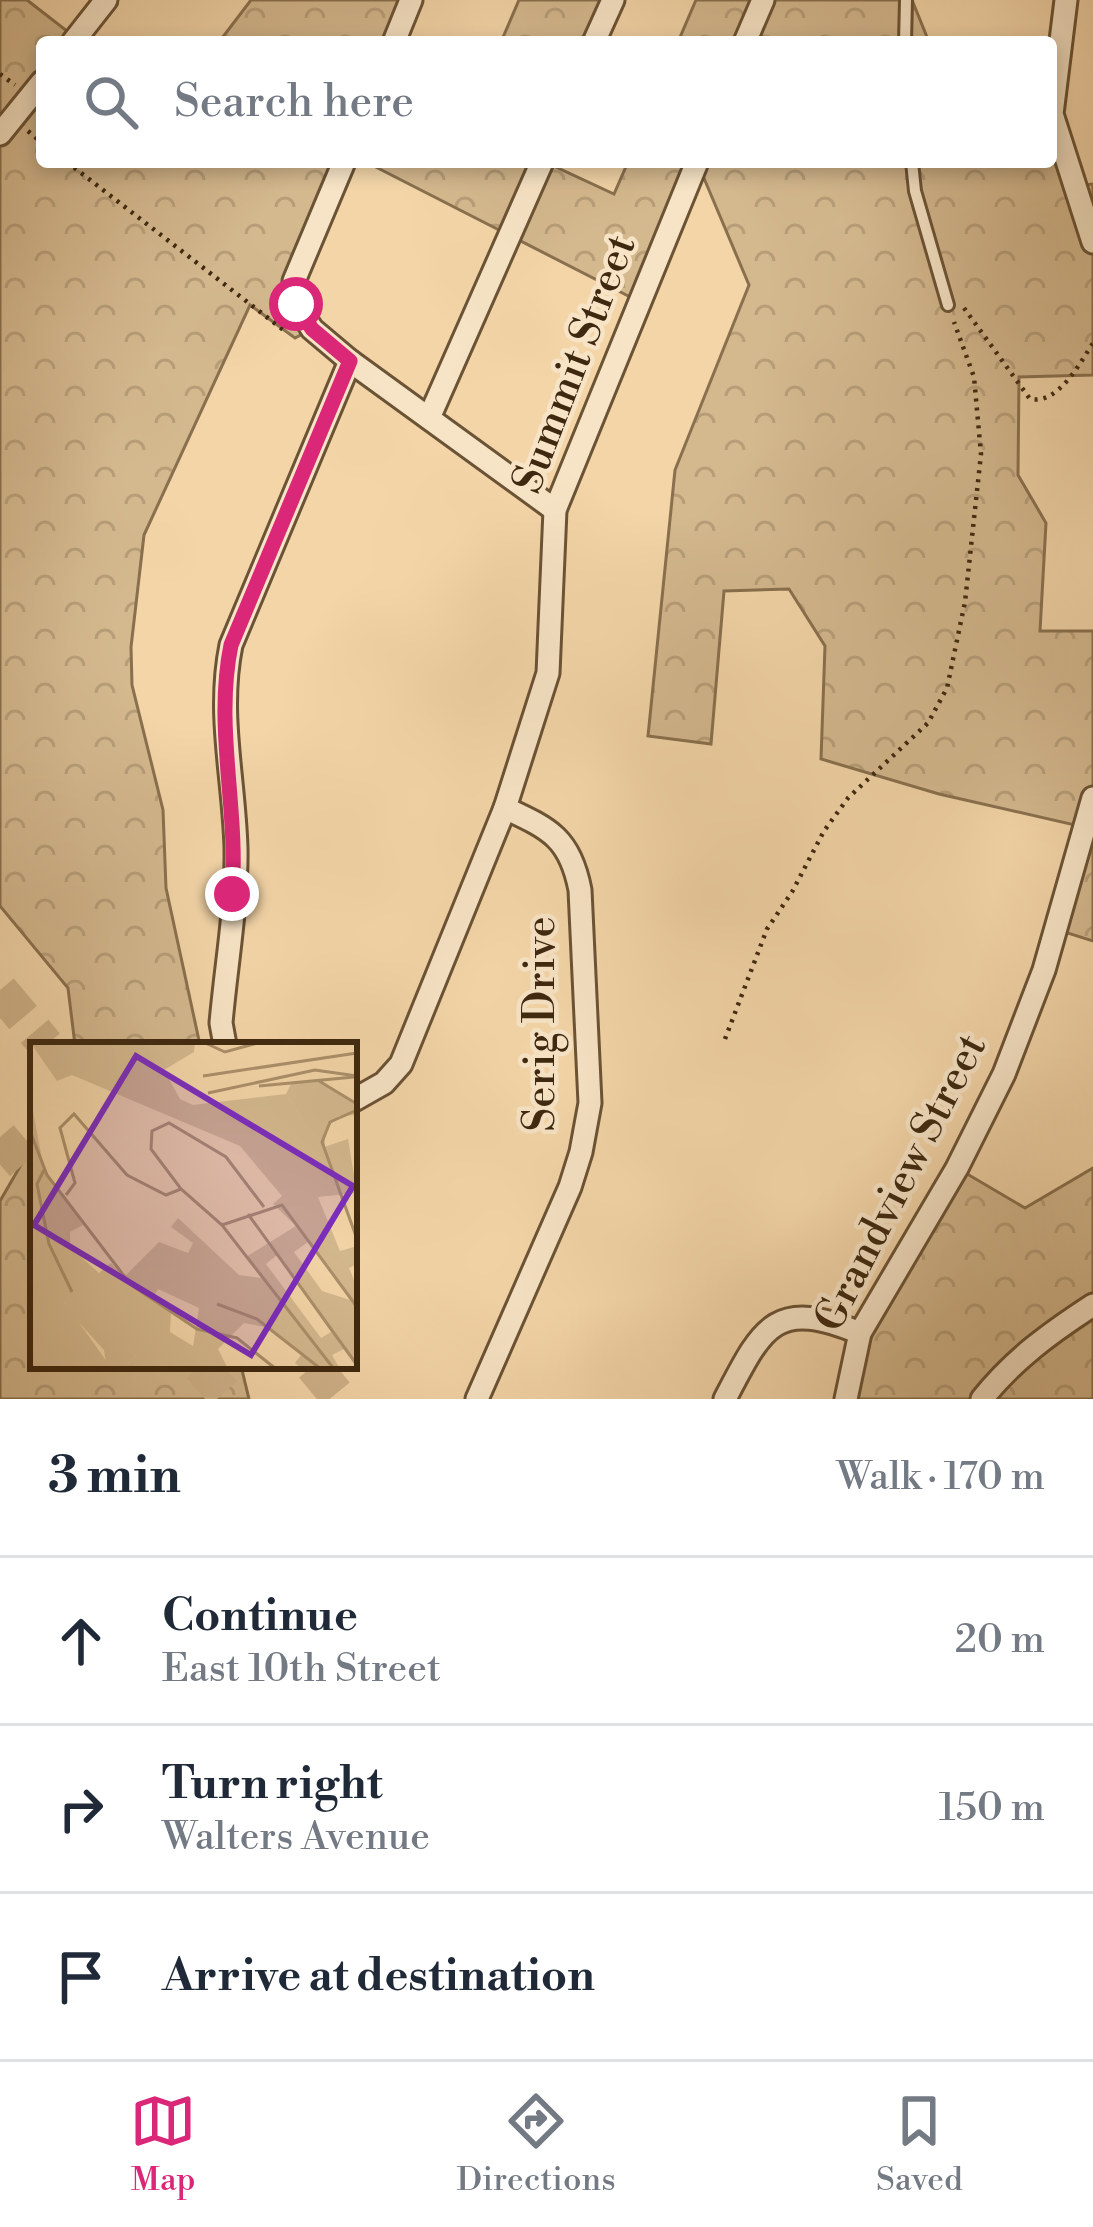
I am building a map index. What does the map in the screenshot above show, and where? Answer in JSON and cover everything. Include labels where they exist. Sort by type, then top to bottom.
[{"type":"street","points":[[78,36],[106,0]]},
{"type":"street","points":[[396,36],[411,0]]},
{"type":"street","points":[[597,36],[613,0]]},
{"type":"street","points":[[748,36],[763,0]]},
{"type":"street","points":[[1057,73],[1066,0]]},
{"type":"street","points":[[0,134],[36,89]]},
{"type":"street","points":[[1057,130],[1093,242]]},
{"type":"street","points":[[341,168],[294,281],[296,304],[312,329],[350,361],[556,510]]},
{"type":"street","points":[[429,418],[539,168]]},
{"type":"street","name":"Summit Street","points":[[357,1098],[384,1083],[401,1064],[505,808],[548,673],[556,510],[695,168]]},
{"type":"street","points":[[224,1042],[221,1023],[236,850],[223,682],[231,645],[350,361]]},
{"type":"street","name":"Grandview Street","points":[[846,1399],[860,1333],[957,1168],[1004,1073],[1044,970],[1093,798]]},
{"type":"street","name":"Serig Drive","points":[[477,1399],[570,1187],[590,1102],[580,890],[574,860],[544,827],[505,808]]},
{"type":"street","points":[[982,1399],[1033,1344],[1093,1305]]},
{"type":"street","points":[[725,1399],[755,1342],[776,1324],[802,1316],[860,1333]]},
{"type":"lane","points":[[904,36],[906,0]]},
{"type":"lane","points":[[913,168],[948,305]]},
{"type":"path","points":[[75,168],[295,338],[312,329]]},
{"type":"path","points":[[943,288],[973,316],[1018,388],[1030,399],[1040,401],[1053,395],[1093,343]]},
{"type":"path","points":[[725,1039],[767,928],[824,831],[848,798],[928,723],[947,688],[965,602],[981,454],[974,377],[948,305]]},
{"type":"green space","points":[[0,0],[27,0],[73,36],[36,36],[36,168],[341,168],[294,281],[312,329],[295,338],[250,305],[144,535],[131,647],[132,685],[163,810],[166,888],[199,1042],[75,1042],[68,988],[0,906]]},
{"type":"green space","points":[[251,0],[411,0],[396,36],[224,36]]},
{"type":"green space","points":[[519,0],[613,0],[597,36],[504,36]]},
{"type":"green space","points":[[696,0],[912,0],[927,36],[681,36]]},
{"type":"green space","points":[[1057,143],[1075,186],[1093,184],[1093,375],[1019,377],[1018,475],[1046,523],[1040,631],[1093,631],[1093,941],[1055,929],[1084,827],[939,794],[821,759],[825,646],[789,589],[724,591],[711,744],[648,736],[675,470],[749,285],[700,168],[1057,168]]},
{"type":"green space","points":[[378,168],[558,168],[614,194],[625,168],[696,168],[640,302]]},
{"type":"green space","points":[[30,1149],[30,1369],[242,1369],[249,1399],[0,1399],[0,1201]]},
{"type":"green space","points":[[957,1168],[1025,1208],[1093,1168],[1093,1399],[846,1399],[860,1333]]},
{"type":"tunnel","points":[[0,990],[43,1042]]},
{"type":"tunnel","points":[[0,1137],[30,1172]]},
{"type":"tunnel","points":[[203,1369],[229,1399]]},
{"type":"tunnel","points":[[315,1369],[340,1399]]},
{"type":"route","points":[[232,894],[236,850],[223,682],[231,645],[350,361],[312,329],[296,304]]}]
